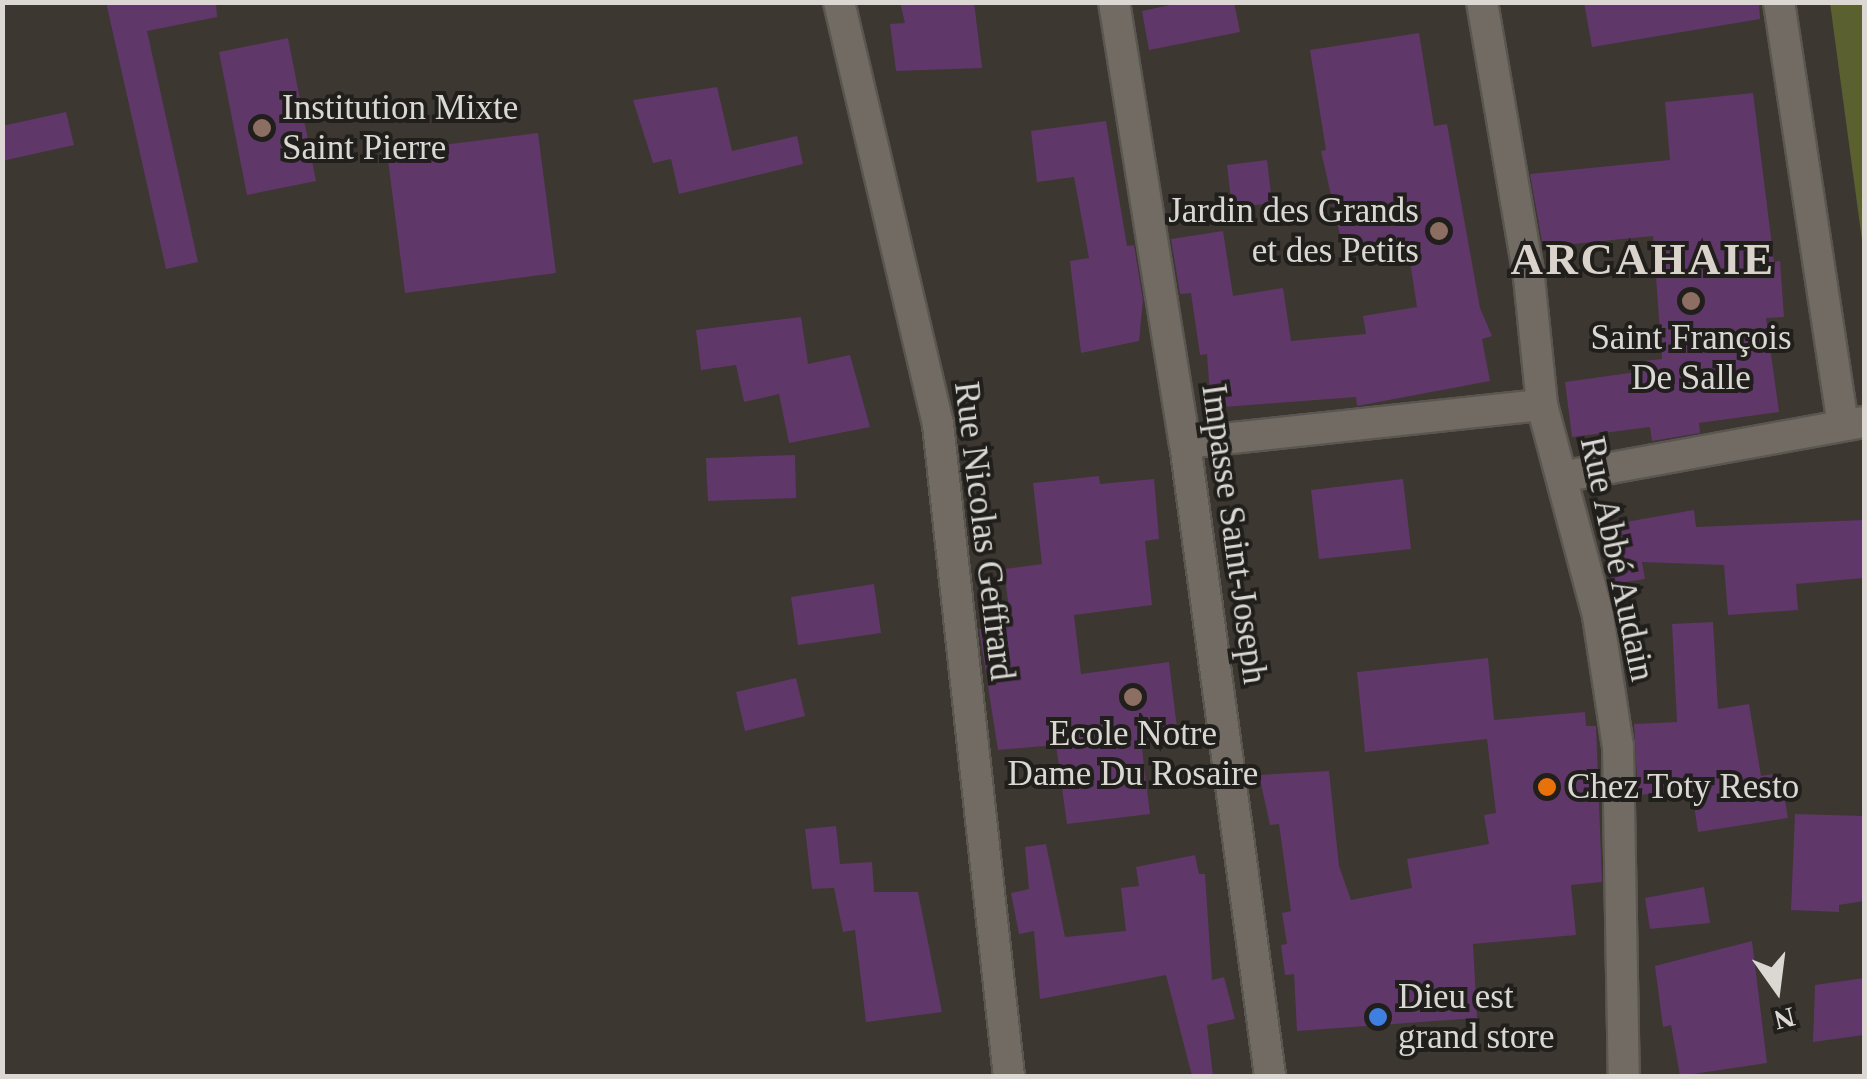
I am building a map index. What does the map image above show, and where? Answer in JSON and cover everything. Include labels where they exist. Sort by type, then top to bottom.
[{"type":"street","name":"Rue Nicolas Geffrard","points":[[839,2],[938,424],[1010,1076]]},
{"type":"street","name":"Impasse Saint-Joseph","points":[[1114,2],[1185,444],[1270,1076]]},
{"type":"street","name":"Rue Abbé Audain","points":[[1482,2],[1530,276],[1542,404],[1566,476],[1598,616],[1618,746],[1624,1076]]},
{"type":"street","points":[[1566,476],[1854,423],[1780,2]]},
{"type":"street","points":[[1185,444],[1542,404]]},
{"type":"green space","points":[[1830,3],[1864,3],[1864,255]]},
{"type":"building","points":[[106,2],[216,2],[217,17],[147,31],[198,262],[166,269]]},
{"type":"building","points":[[900,2],[974,2],[982,68],[896,71],[890,24],[905,23]]},
{"type":"building","points":[[1184,2],[1234,2],[1240,32],[1149,50],[1142,11]]},
{"type":"building","points":[[1584,2],[1759,2],[1760,19],[1592,47]]},
{"type":"building","points":[[1419,33],[1434,126],[1447,124],[1480,308],[1492,336],[1482,339],[1490,381],[1357,406],[1356,397],[1211,408],[1207,354],[1200,355],[1191,293],[1180,294],[1171,239],[1223,231],[1233,296],[1283,288],[1291,341],[1366,334],[1363,316],[1417,307],[1407,243],[1344,253],[1321,151],[1326,150],[1310,50]]},
{"type":"building","points":[[288,38],[316,181],[247,195],[219,52]]},
{"type":"building","points":[[717,87],[732,151],[797,136],[803,164],[679,194],[671,159],[653,163],[633,100]]},
{"type":"building","points":[[1753,93],[1774,262],[1780,261],[1784,317],[1766,318],[1779,412],[1699,423],[1700,433],[1652,441],[1650,427],[1572,437],[1565,382],[1644,371],[1643,361],[1662,359],[1653,236],[1543,247],[1530,174],[1670,160],[1665,102]]},
{"type":"building","points":[[66,112],[74,145],[2,161],[2,126]]},
{"type":"building","points":[[1106,121],[1127,246],[1134,245],[1143,300],[1139,341],[1081,353],[1070,261],[1089,258],[1074,177],[1037,182],[1031,131]]},
{"type":"building","points":[[538,133],[556,273],[405,293],[387,152]]},
{"type":"building","points":[[1267,160],[1272,203],[1232,208],[1227,165]]},
{"type":"building","points":[[801,317],[808,364],[850,355],[870,427],[789,443],[779,394],[744,402],[736,365],[701,370],[696,330]]},
{"type":"building","points":[[795,455],[796,498],[708,501],[706,458]]},
{"type":"building","points":[[1099,476],[1100,484],[1154,479],[1159,539],[1145,541],[1152,605],[1074,615],[1081,674],[1169,662],[1177,728],[1140,733],[1150,814],[1067,824],[1056,745],[998,750],[979,629],[1011,625],[1004,569],[1042,564],[1033,483]]},
{"type":"building","points":[[1403,479],[1411,549],[1319,559],[1311,490]]},
{"type":"building","points":[[1694,510],[1696,527],[1864,520],[1864,578],[1796,584],[1798,610],[1728,615],[1724,565],[1642,562],[1645,579],[1612,584],[1603,526]]},
{"type":"building","points":[[874,584],[881,633],[798,645],[791,597]]},
{"type":"building","points":[[1713,622],[1718,709],[1749,704],[1761,776],[1780,773],[1788,818],[1698,832],[1692,791],[1638,795],[1634,724],[1677,722],[1672,624]]},
{"type":"building","points":[[1488,658],[1494,720],[1585,712],[1586,726],[1596,726],[1602,882],[1571,885],[1576,935],[1473,944],[1477,1018],[1297,1031],[1294,974],[1285,975],[1281,945],[1287,944],[1282,913],[1291,911],[1279,824],[1270,825],[1259,775],[1329,771],[1339,866],[1351,900],[1412,888],[1407,859],[1489,844],[1484,815],[1496,813],[1487,739],[1365,752],[1357,672]]},
{"type":"building","points":[[796,678],[805,716],[745,731],[736,692]]},
{"type":"building","points":[[1795,814],[1864,816],[1864,901],[1839,905],[1839,912],[1791,910]]},
{"type":"building","points":[[836,826],[840,864],[872,862],[874,892],[918,892],[942,1012],[866,1022],[855,930],[843,932],[834,888],[812,889],[805,829]]},
{"type":"building","points":[[1046,844],[1065,937],[1126,931],[1121,888],[1139,886],[1136,867],[1195,855],[1199,874],[1205,874],[1212,980],[1224,977],[1235,1019],[1207,1025],[1213,1076],[1192,1076],[1166,975],[1040,999],[1034,931],[1019,934],[1011,893],[1029,889],[1025,847]]},
{"type":"building","points":[[1704,887],[1710,923],[1650,929],[1645,898]]},
{"type":"building","points":[[1752,941],[1767,1063],[1680,1076],[1671,1025],[1663,1027],[1655,966]]},
{"type":"building","points":[[1864,978],[1864,1035],[1813,1042],[1815,985]]},
{"type":"place","name":"Institution Mixte Saint Pierre","points":[[262,128]]},
{"type":"place","name":"Jardin des Grands et des Petits","points":[[1439,231]]},
{"type":"place","name":"Saint François De Salle","points":[[1691,301]]},
{"type":"place","name":"Ecole Notre Dame Du Rosaire","points":[[1133,697]]},
{"type":"place","name":"Chez Toty Resto","points":[[1547,787]]},
{"type":"place","name":"Dieu est grand store","points":[[1378,1017]]},
{"type":"district","name":"ARCAHAIE","points":[[1643,260]]}]
